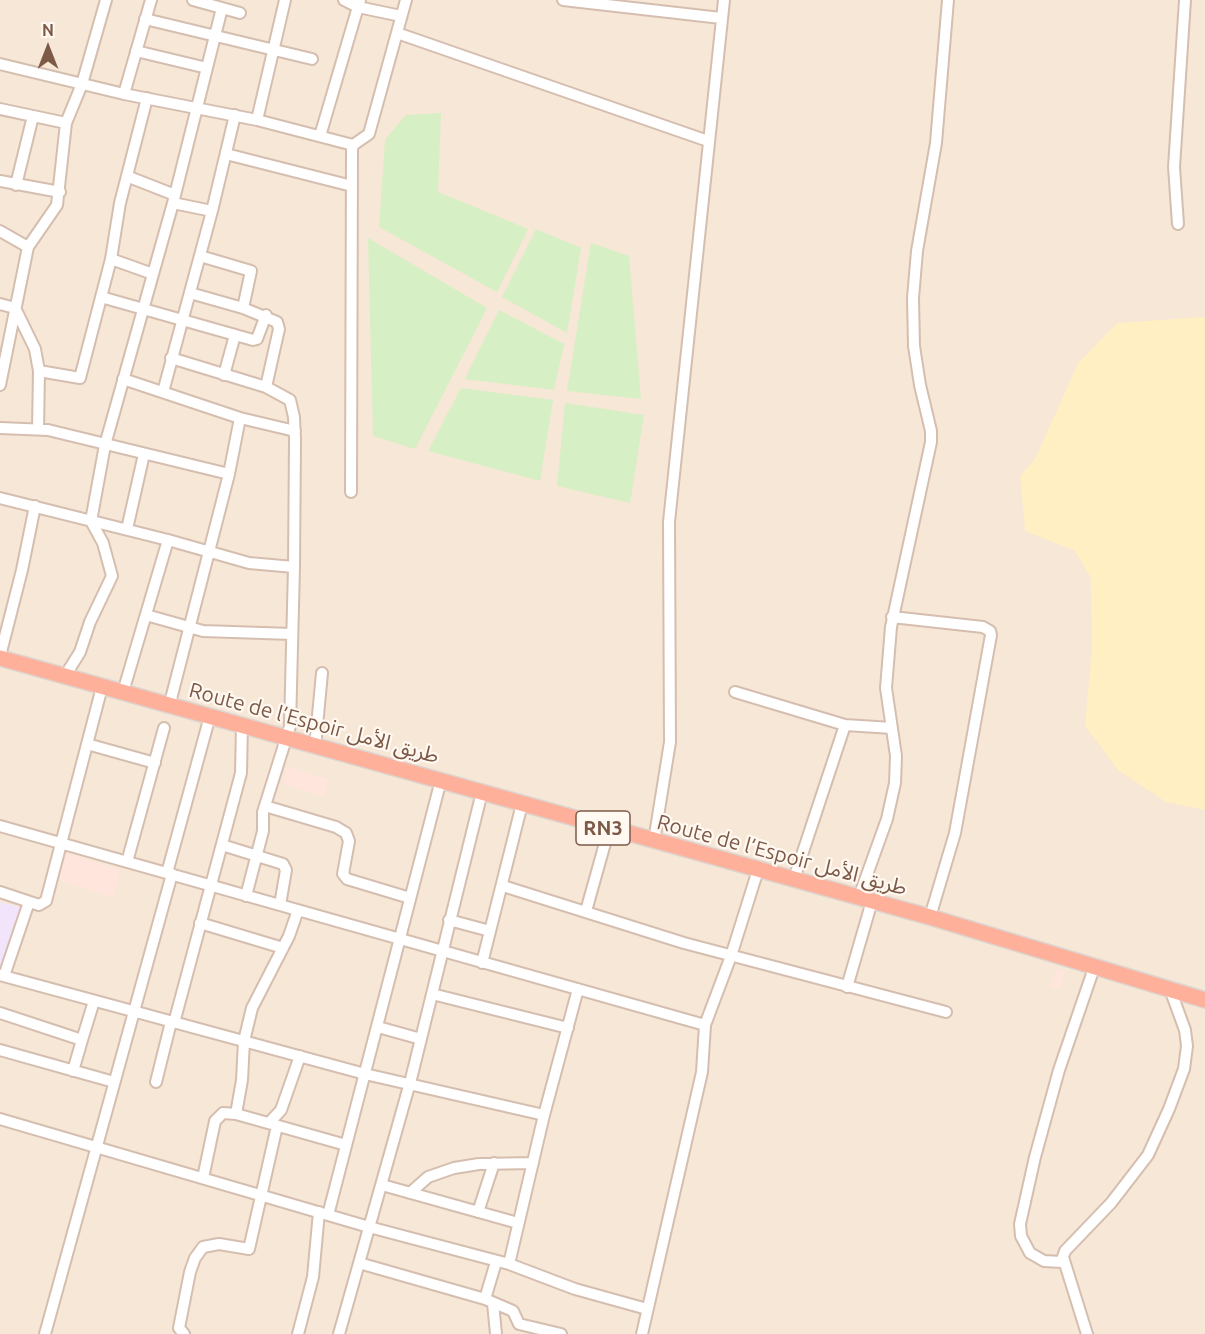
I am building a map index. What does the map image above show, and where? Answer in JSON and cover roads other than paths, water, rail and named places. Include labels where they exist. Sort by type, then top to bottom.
[{"type":"highway","name":"Route de l’Espoir طريق الأمل","points":[[0,657],[654,842],[930,917],[1205,1000]]},
{"type":"street","points":[[0,385],[3,349],[15,308],[28,247],[54,212],[60,192],[62,146],[66,123],[82,84],[106,0]]},
{"type":"street","points":[[124,94],[151,0]]},
{"type":"street","points":[[193,0],[240,13]]},
{"type":"street","points":[[257,120],[285,0]]},
{"type":"street","points":[[344,0],[401,16]]},
{"type":"street","points":[[0,64],[124,94],[257,120],[353,145],[369,134],[406,0]]},
{"type":"street","points":[[563,0],[721,18]]},
{"type":"street","points":[[654,842],[670,742],[669,522],[724,0]]},
{"type":"street","points":[[847,987],[866,899],[892,800],[896,764],[886,688],[892,616],[931,441],[931,430],[920,385],[914,346],[913,298],[917,251],[936,143],[948,0]]},
{"type":"street","points":[[1178,224],[1174,167],[1185,0]]},
{"type":"street","points":[[320,136],[359,3]]},
{"type":"street","points":[[65,676],[80,652],[90,622],[112,576],[103,543],[91,521],[105,446],[174,199],[222,8]]},
{"type":"street","points":[[145,19],[312,59]]},
{"type":"street","points":[[397,33],[708,141]]},
{"type":"street","points":[[136,51],[207,68]]},
{"type":"street","points":[[39,371],[80,378],[111,259],[121,200],[129,177],[147,98]]},
{"type":"street","points":[[0,109],[66,123]]},
{"type":"street","points":[[163,392],[212,211],[235,115]]},
{"type":"street","points":[[16,185],[33,116]]},
{"type":"street","points":[[351,492],[353,145]]},
{"type":"street","points":[[226,154],[352,186]]},
{"type":"street","points":[[129,177],[174,199],[212,211]]},
{"type":"street","points":[[0,181],[60,192]]},
{"type":"street","points":[[0,231],[28,247]]},
{"type":"street","points":[[200,256],[251,271],[243,308]]},
{"type":"street","points":[[111,259],[153,274]]},
{"type":"street","points":[[190,292],[274,319],[279,326],[266,387]]},
{"type":"street","points":[[101,297],[256,340],[266,315]]},
{"type":"street","points":[[0,304],[15,308],[35,349],[39,371],[38,429]]},
{"type":"street","points":[[224,375],[235,335]]},
{"type":"street","points":[[171,358],[266,387],[290,400],[295,431],[290,719],[287,738],[262,816],[263,831],[246,896]]},
{"type":"street","points":[[123,379],[240,418],[295,431]]},
{"type":"street","points":[[171,699],[229,474],[240,418]]},
{"type":"street","points":[[0,428],[38,429],[229,474]]},
{"type":"street","points":[[127,529],[144,454]]},
{"type":"street","points":[[0,498],[127,529],[249,563],[294,567]]},
{"type":"street","points":[[0,657],[35,506]]},
{"type":"street","points":[[123,692],[168,540]]},
{"type":"street","points":[[146,615],[190,628],[248,634],[292,634]]},
{"type":"street","points":[[892,616],[984,627],[990,631],[991,635],[955,833],[930,917]]},
{"type":"street","points":[[315,747],[322,673]]},
{"type":"street","points":[[0,892],[41,905],[46,901],[102,687]]},
{"type":"street","points":[[735,692],[845,725],[892,728]]},
{"type":"street","points":[[45,1334],[134,1012],[210,716]]},
{"type":"street","points":[[156,1083],[241,773],[242,725]]},
{"type":"street","points":[[794,879],[845,725]]},
{"type":"street","points":[[128,862],[164,728]]},
{"type":"street","points":[[87,744],[155,763]]},
{"type":"street","points":[[298,1334],[313,1277],[323,1214],[346,1145],[441,780]]},
{"type":"street","points":[[339,1334],[421,1039],[482,792]]},
{"type":"street","points":[[482,963],[522,804]]},
{"type":"street","points":[[265,806],[336,827],[346,833],[349,841],[343,874],[347,879],[410,898]]},
{"type":"street","points":[[0,825],[705,1025]]},
{"type":"street","points":[[586,911],[609,829]]},
{"type":"street","points":[[222,845],[283,864],[286,870],[280,905]]},
{"type":"street","points":[[642,1334],[702,1072],[705,1025],[731,956],[758,870]]},
{"type":"street","points":[[503,886],[731,956],[946,1012]]},
{"type":"street","points":[[29,902],[2,976],[365,1074],[544,1115]]},
{"type":"street","points":[[236,1114],[242,1080],[244,1041],[252,1008],[283,948],[298,910]]},
{"type":"street","points":[[449,920],[490,931]]},
{"type":"street","points":[[200,923],[283,948]]},
{"type":"street","points":[[1062,1262],[1044,1261],[1030,1252],[1021,1236],[1020,1224],[1035,1157],[1059,1070],[1095,966]]},
{"type":"street","points":[[509,1264],[544,1115],[579,989]]},
{"type":"street","points":[[1087,1334],[1077,1299],[1062,1262],[1065,1251],[1111,1203],[1148,1155],[1169,1109],[1184,1069],[1188,1046],[1185,1030],[1170,989]]},
{"type":"street","points":[[432,994],[568,1028]]},
{"type":"street","points":[[73,1071],[94,1001]]},
{"type":"street","points":[[0,1013],[82,1040]]},
{"type":"street","points":[[378,1027],[421,1039]]},
{"type":"street","points":[[0,1050],[114,1083]]},
{"type":"street","points":[[184,1334],[179,1328],[195,1258],[203,1247],[219,1244],[249,1249],[273,1124],[281,1110],[300,1056]]},
{"type":"street","points":[[203,1178],[216,1117],[223,1113],[236,1114],[346,1145]]},
{"type":"street","points":[[0,1119],[323,1214],[509,1264],[575,1289],[647,1309]]},
{"type":"street","points":[[410,1193],[418,1183],[438,1173],[494,1163],[532,1163]]},
{"type":"street","points":[[478,1212],[494,1163]]},
{"type":"street","points":[[382,1185],[519,1223]]},
{"type":"street","points":[[496,1262],[489,1301],[496,1334]]},
{"type":"street","points":[[359,1263],[489,1301],[513,1311],[519,1324],[561,1334]]}]
